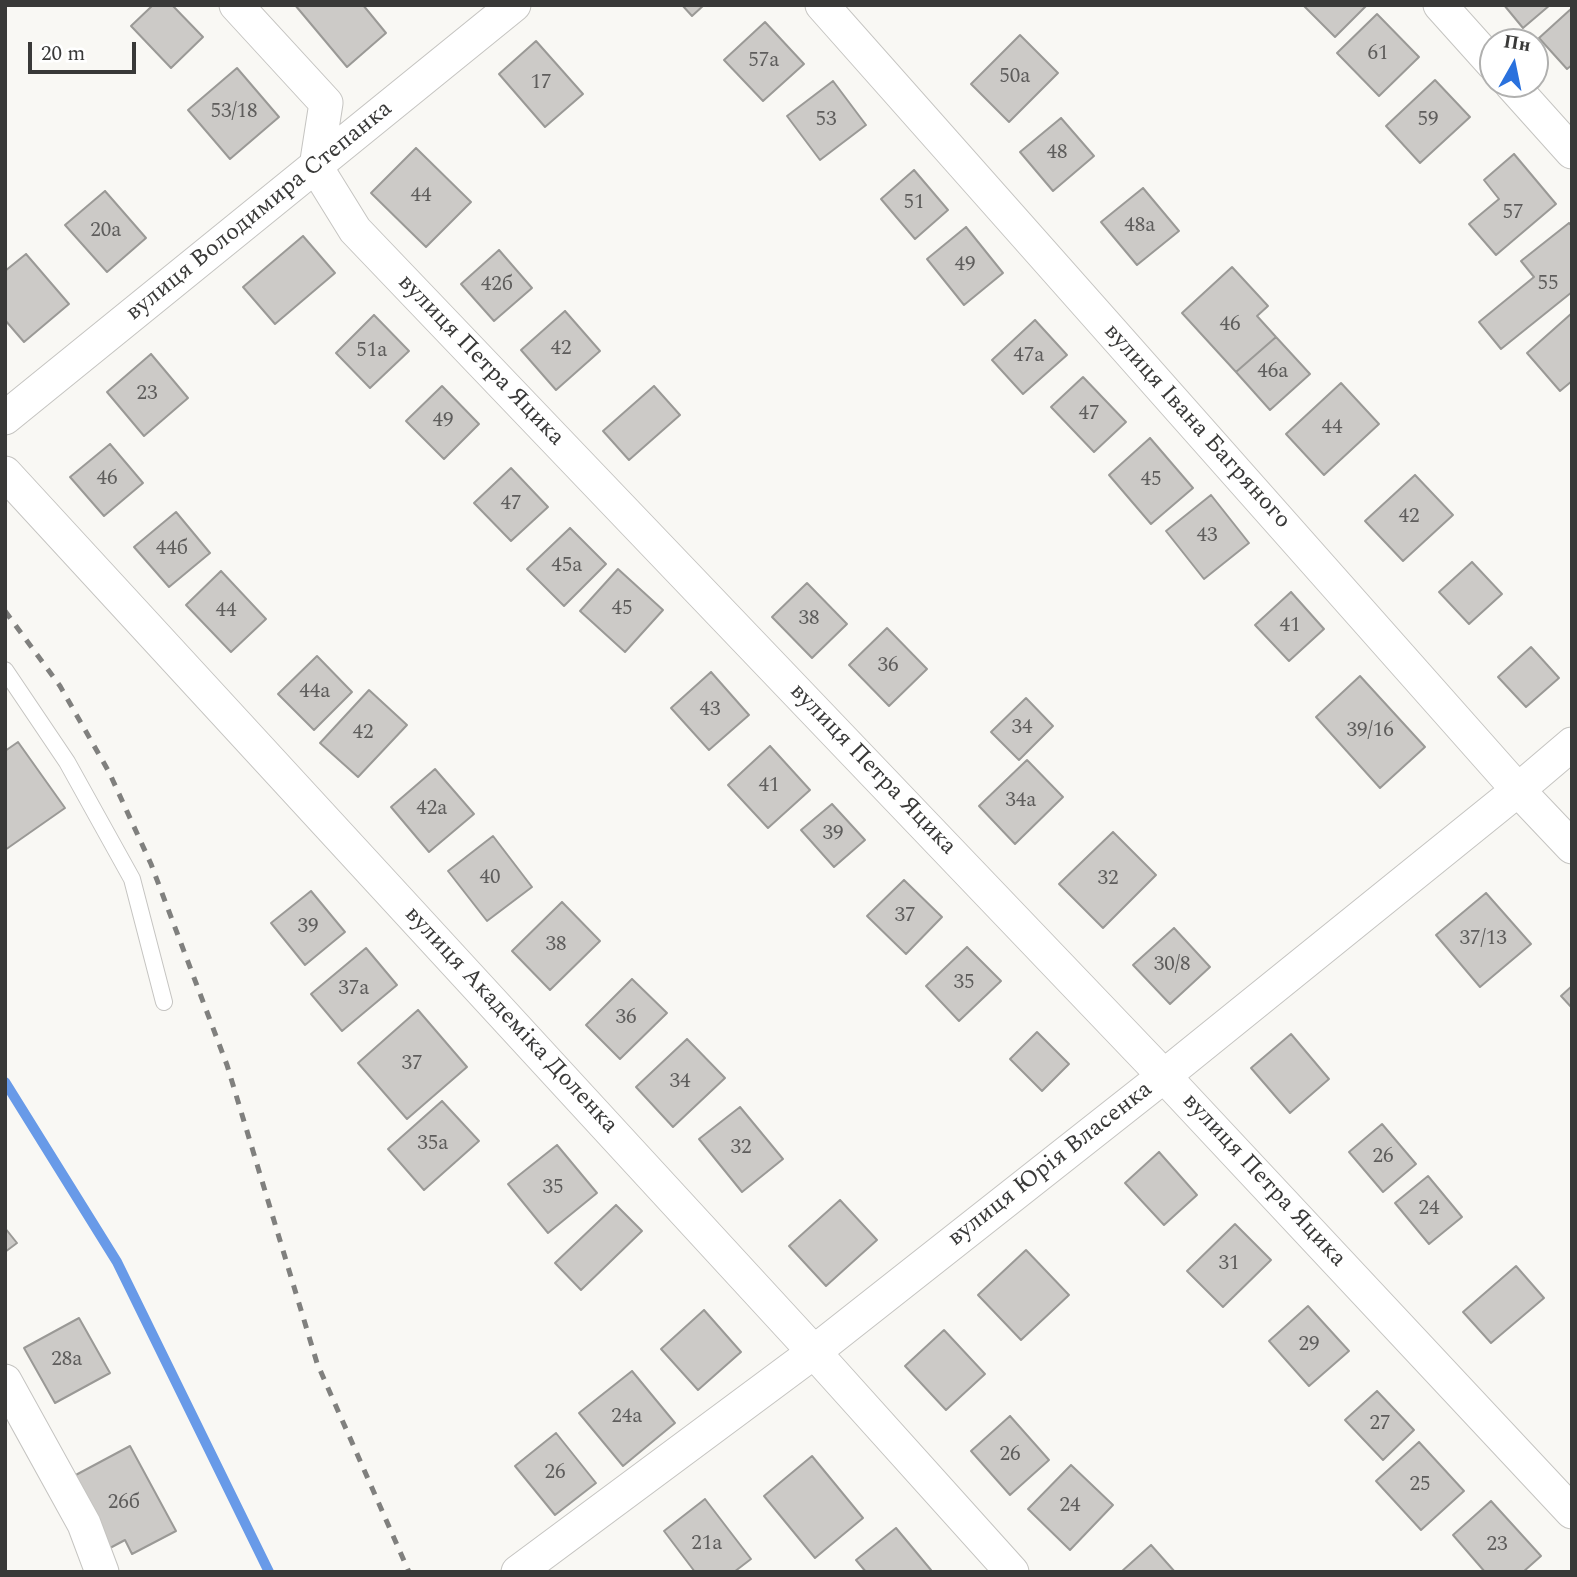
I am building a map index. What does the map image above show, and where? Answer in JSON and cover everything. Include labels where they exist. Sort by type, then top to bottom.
[{"type":"street","points":[[236,5],[326,103],[316,167]]},
{"type":"street","name":"вулиця Володимира Степанка","points":[[5,418],[514,5]]},
{"type":"street","name":"вулиця Івана Багряного","points":[[821,5],[1518,790],[1572,847]]},
{"type":"street","points":[[1440,5],[1479,48]]},
{"type":"street","points":[[1524,98],[1572,152]]},
{"type":"street","name":"вулиця Петра Яцика","points":[[316,167],[355,230],[1164,1076],[1572,1512]]},
{"type":"street","name":"вулиця Академіка Доленка","points":[[5,473],[814,1352],[1012,1572]]},
{"type":"street","name":"вулиця Юрія Власенка","points":[[518,1572],[814,1352],[1164,1076],[1572,744]]},
{"type":"street","points":[[5,1381],[84,1524],[102,1572]]},
{"type":"lane","points":[[5,670],[67,762],[132,879],[164,1002]]},
{"type":"building","points":[[153,5],[172,5],[203,37],[171,68],[131,26]]},
{"type":"building","points":[[295,5],[363,5],[386,33],[347,67]]},
{"type":"building","points":[[682,5],[704,5],[692,16]]},
{"type":"building","points":[[1303,5],[1367,5],[1335,37]]},
{"type":"building","points":[[1504,5],[1550,5],[1523,28]]},
{"type":"building","points":[[1572,8],[1572,65],[1567,69],[1549,49],[1549,29]]},
{"type":"building","points":[[1377,14],[1419,57],[1379,96],[1337,53]]},
{"type":"building","points":[[765,22],[804,64],[763,101],[724,60]]},
{"type":"building","points":[[1020,35],[1058,73],[1009,122],[971,84]]},
{"type":"building","points":[[536,41],[583,94],[545,127],[499,74]]},
{"type":"building","points":[[237,68],[279,117],[230,159],[188,110]]},
{"type":"building","points":[[1435,80],[1470,117],[1420,163],[1386,126]]},
{"type":"building","points":[[833,81],[866,125],[820,160],[787,116]]},
{"type":"building","points":[[1061,118],[1094,156],[1053,191],[1020,152]]},
{"type":"building","points":[[416,148],[471,202],[426,247],[371,193]]},
{"type":"building","points":[[1514,154],[1556,204],[1496,255],[1469,224],[1499,199],[1484,180]]},
{"type":"building","points":[[914,170],[948,210],[915,239],[881,199]]},
{"type":"building","points":[[1143,188],[1179,231],[1137,265],[1101,222]]},
{"type":"building","points":[[105,191],[146,238],[107,272],[65,225]]},
{"type":"building","points":[[1569,223],[1572,226],[1572,292],[1501,349],[1479,322],[1534,277],[1521,261]]},
{"type":"building","points":[[966,227],[1003,273],[964,305],[927,259]]},
{"type":"building","points":[[303,236],[335,273],[275,324],[243,287]]},
{"type":"building","points":[[499,250],[532,288],[494,321],[461,284]]},
{"type":"building","points":[[26,254],[69,304],[24,342],[5,320],[5,271]]},
{"type":"building","points":[[1232,267],[1268,306],[1257,316],[1276,337],[1236,372],[1182,313]]},
{"type":"building","points":[[565,311],[600,351],[556,390],[521,350]]},
{"type":"building","points":[[1572,313],[1572,381],[1560,391],[1527,353]]},
{"type":"building","points":[[374,315],[409,351],[370,388],[336,353]]},
{"type":"building","points":[[1035,320],[1067,355],[1023,394],[992,360]]},
{"type":"building","points":[[1276,337],[1310,374],[1270,410],[1236,372]]},
{"type":"building","points":[[151,354],[188,398],[144,436],[107,392]]},
{"type":"building","points":[[1083,377],[1126,422],[1094,452],[1051,407]]},
{"type":"building","points":[[1341,383],[1379,424],[1324,475],[1286,434]]},
{"type":"building","points":[[442,386],[479,424],[444,459],[406,421]]},
{"type":"building","points":[[654,386],[680,415],[629,460],[603,431]]},
{"type":"building","points":[[1150,438],[1193,488],[1151,524],[1109,475]]},
{"type":"building","points":[[110,444],[143,483],[104,516],[70,477]]},
{"type":"building","points":[[511,468],[548,507],[511,541],[474,503]]},
{"type":"building","points":[[1415,475],[1453,515],[1403,561],[1365,521]]},
{"type":"building","points":[[1211,495],[1249,543],[1204,579],[1166,531]]},
{"type":"building","points":[[176,512],[210,553],[169,587],[134,547]]},
{"type":"building","points":[[570,528],[606,564],[564,606],[527,569]]},
{"type":"building","points":[[1472,562],[1502,594],[1469,624],[1439,592]]},
{"type":"building","points":[[618,569],[663,610],[625,652],[580,611]]},
{"type":"building","points":[[221,571],[266,619],[231,652],[186,605]]},
{"type":"building","points":[[807,583],[847,624],[812,658],[772,617]]},
{"type":"building","points":[[1291,592],[1324,629],[1289,661],[1255,625]]},
{"type":"building","points":[[887,628],[927,669],[889,706],[849,665]]},
{"type":"building","points":[[1531,647],[1559,678],[1526,707],[1498,677]]},
{"type":"building","points":[[317,656],[352,692],[314,730],[278,694]]},
{"type":"building","points":[[711,672],[749,715],[709,750],[671,708]]},
{"type":"building","points":[[1360,676],[1425,747],[1380,788],[1316,717]]},
{"type":"building","points":[[369,690],[407,725],[358,777],[320,743]]},
{"type":"building","points":[[1026,698],[1053,726],[1019,760],[991,732]]},
{"type":"building","points":[[18,742],[65,808],[5,850],[5,751]]},
{"type":"building","points":[[770,746],[810,790],[768,828],[728,785]]},
{"type":"building","points":[[1027,760],[1063,797],[1015,844],[979,806]]},
{"type":"building","points":[[435,769],[474,814],[429,852],[391,807]]},
{"type":"building","points":[[832,804],[865,840],[834,867],[801,830]]},
{"type":"building","points":[[1113,832],[1156,875],[1103,928],[1059,884]]},
{"type":"building","points":[[493,836],[532,887],[487,921],[448,871]]},
{"type":"building","points":[[904,880],[942,917],[906,954],[867,916]]},
{"type":"building","points":[[311,891],[345,932],[305,965],[271,923]]},
{"type":"building","points":[[1486,893],[1531,944],[1480,987],[1436,935]]},
{"type":"building","points":[[562,902],[600,941],[550,990],[512,951]]},
{"type":"building","points":[[1174,928],[1210,967],[1170,1004],[1133,965]]},
{"type":"building","points":[[967,947],[1001,981],[959,1021],[926,986]]},
{"type":"building","points":[[366,948],[397,985],[342,1031],[311,994]]},
{"type":"building","points":[[632,979],[667,1013],[620,1059],[586,1025]]},
{"type":"building","points":[[1572,986],[1572,1008],[1561,996]]},
{"type":"building","points":[[418,1010],[467,1067],[407,1119],[358,1063]]},
{"type":"building","points":[[1037,1032],[1069,1064],[1042,1091],[1010,1059]]},
{"type":"building","points":[[1291,1034],[1329,1079],[1290,1113],[1251,1068]]},
{"type":"building","points":[[687,1039],[725,1078],[673,1127],[636,1087]]},
{"type":"building","points":[[442,1101],[479,1141],[424,1190],[388,1149]]},
{"type":"building","points":[[740,1107],[783,1159],[742,1192],[699,1139]]},
{"type":"building","points":[[1382,1124],[1416,1164],[1383,1192],[1349,1152]]},
{"type":"building","points":[[557,1145],[597,1193],[548,1233],[508,1184]]},
{"type":"building","points":[[1159,1152],[1197,1195],[1164,1225],[1125,1183]]},
{"type":"building","points":[[1428,1176],[1462,1217],[1429,1244],[1395,1203]]},
{"type":"building","points":[[840,1200],[877,1240],[826,1286],[789,1246]]},
{"type":"building","points":[[616,1205],[642,1231],[581,1290],[555,1263]]},
{"type":"building","points":[[1235,1224],[1271,1260],[1223,1307],[1187,1271]]},
{"type":"building","points":[[5,1228],[17,1243],[5,1252]]},
{"type":"building","points":[[1026,1250],[1069,1295],[1021,1340],[978,1295]]},
{"type":"building","points":[[1516,1266],[1544,1298],[1491,1343],[1463,1312]]},
{"type":"building","points":[[1308,1306],[1349,1351],[1309,1386],[1269,1341]]},
{"type":"building","points":[[704,1310],[741,1352],[698,1390],[661,1349]]},
{"type":"building","points":[[79,1318],[110,1373],[55,1403],[24,1348]]},
{"type":"building","points":[[944,1330],[985,1374],[946,1410],[905,1366]]},
{"type":"building","points":[[632,1371],[675,1423],[623,1466],[579,1413]]},
{"type":"building","points":[[1377,1391],[1414,1430],[1383,1460],[1345,1420]]},
{"type":"building","points":[[1010,1416],[1049,1460],[1010,1495],[971,1451]]},
{"type":"building","points":[[556,1433],[596,1483],[555,1515],[515,1466]]},
{"type":"building","points":[[1419,1442],[1464,1491],[1421,1530],[1376,1481]]},
{"type":"building","points":[[130,1446],[176,1531],[132,1554],[125,1540],[110,1548],[72,1477]]},
{"type":"building","points":[[812,1456],[863,1518],[815,1558],[764,1496]]},
{"type":"building","points":[[1071,1465],[1113,1505],[1070,1550],[1028,1509]]},
{"type":"building","points":[[705,1499],[751,1559],[734,1572],[695,1572],[664,1531]]},
{"type":"building","points":[[1491,1501],[1541,1556],[1523,1572],[1485,1572],[1453,1535]]},
{"type":"building","points":[[896,1528],[931,1570],[929,1572],[866,1572],[856,1560]]},
{"type":"building","points":[[1151,1545],[1175,1572],[1121,1572]]},
{"type":"waterway","points":[[5,1082],[117,1262],[269,1572]]},
{"type":"railway","points":[[5,611],[60,686],[109,772],[151,864],[227,1065],[317,1363],[409,1572]]}]
